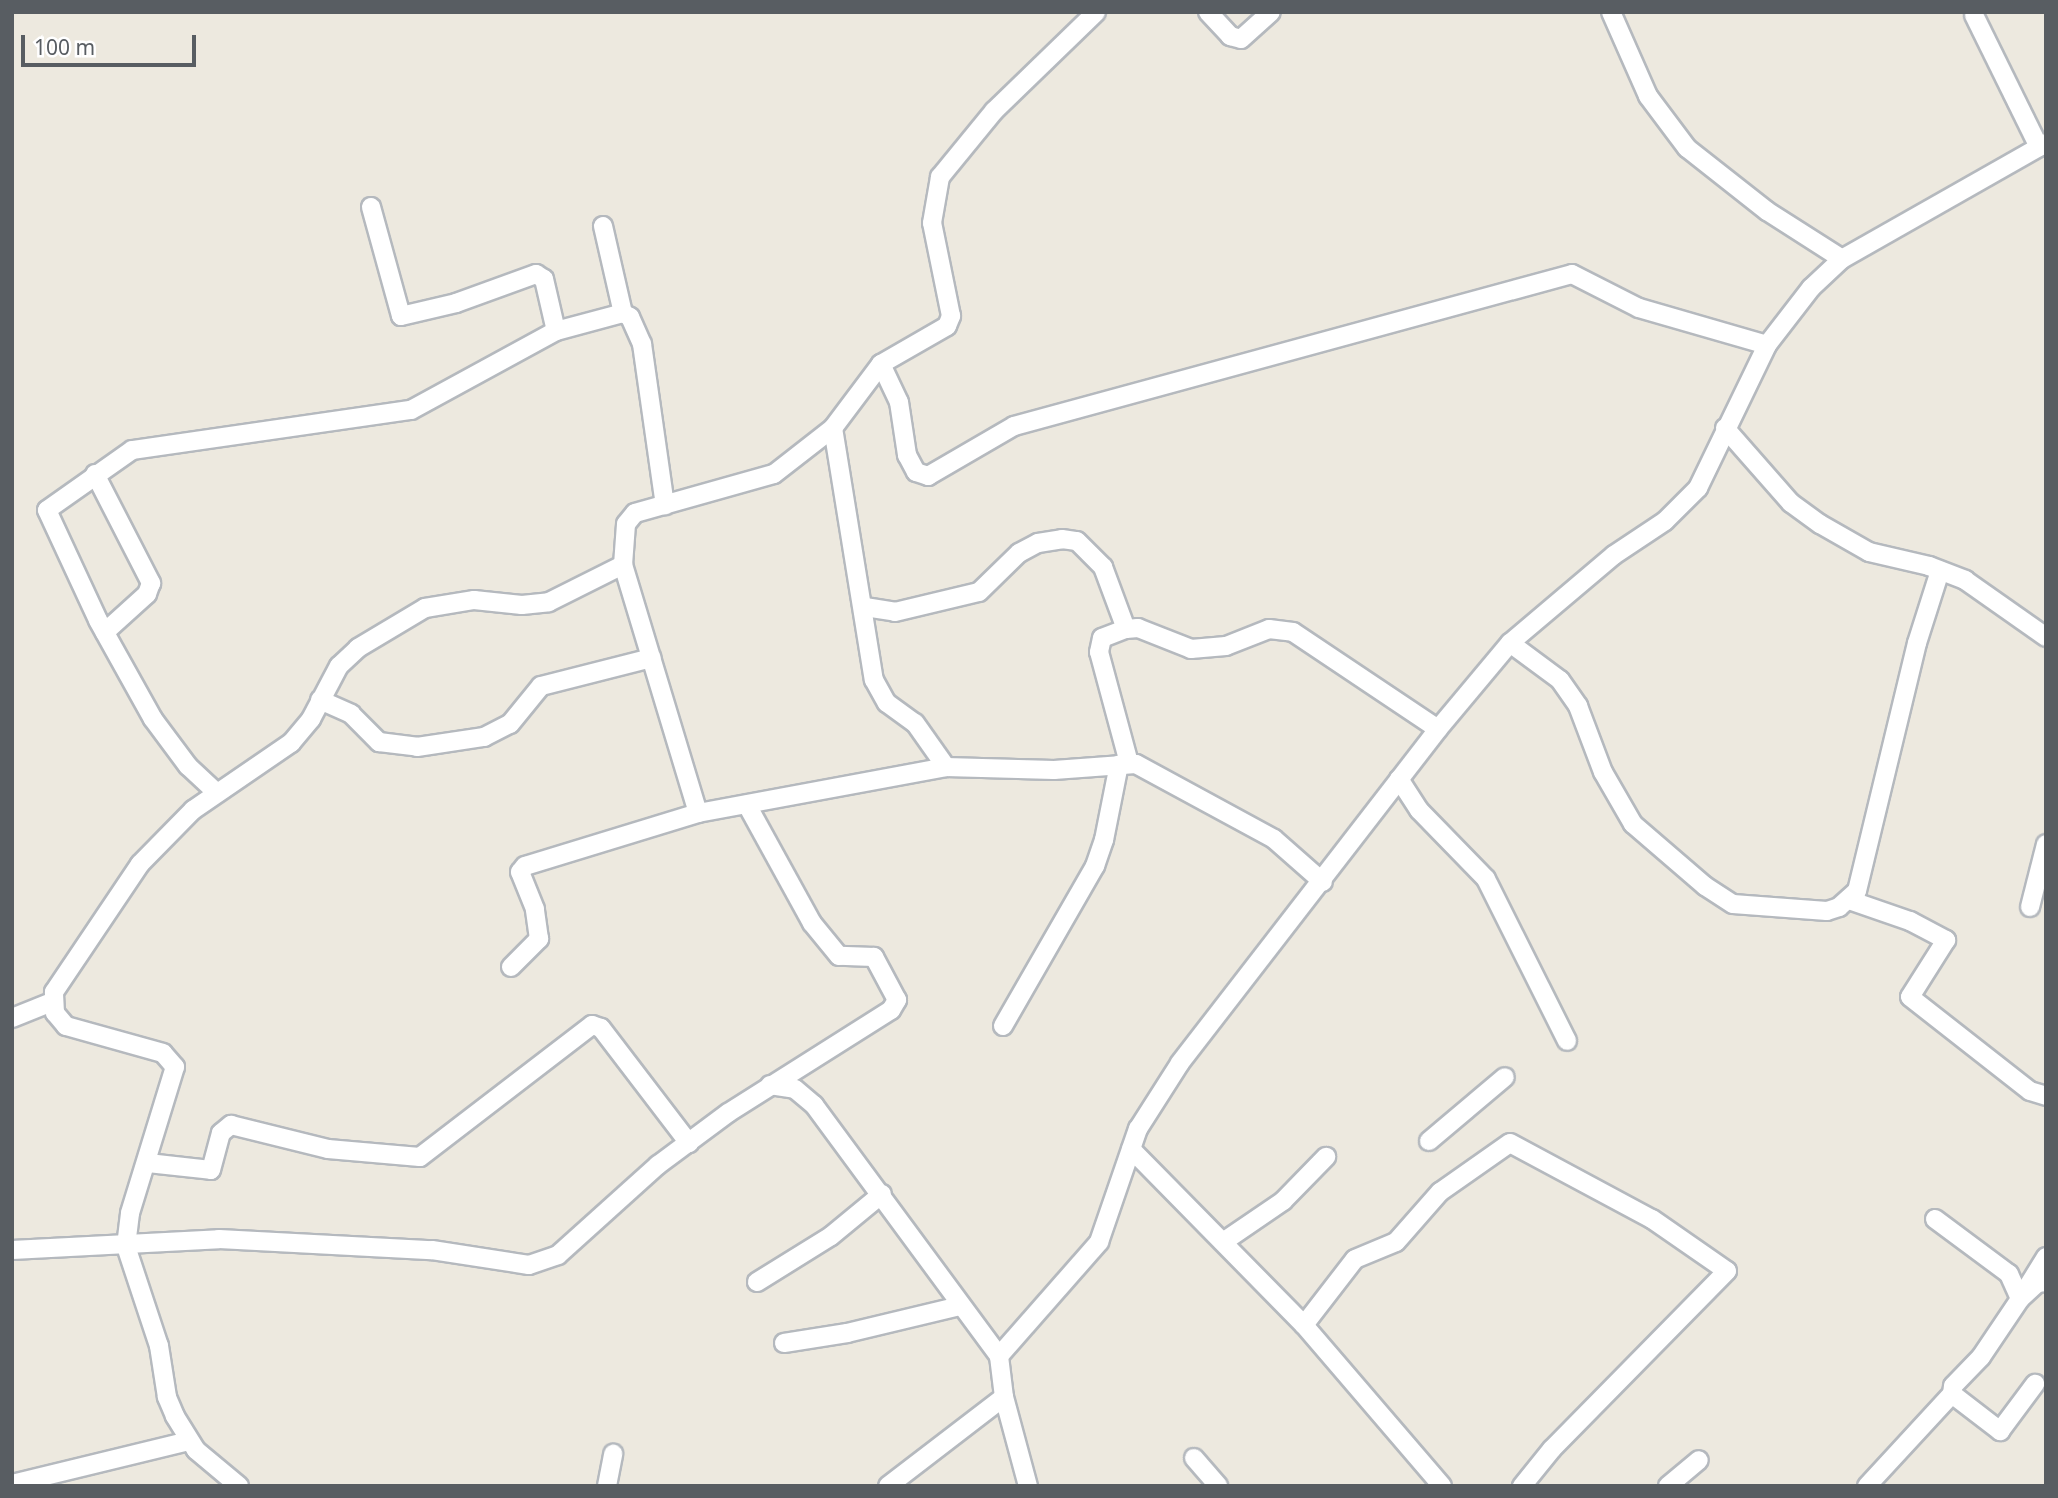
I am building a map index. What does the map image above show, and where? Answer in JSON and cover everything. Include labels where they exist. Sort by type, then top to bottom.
[{"type":"street","points":[[698,813],[623,565],[623,539],[631,517],[774,474],[833,428],[881,364],[947,326],[951,316],[932,223],[940,177],[994,111],[1096,12]]},
{"type":"street","points":[[1208,12],[1230,36],[1241,39],[1271,12]]},
{"type":"street","points":[[1611,12],[1648,96],[1687,148],[1767,211],[1842,259]]},
{"type":"street","points":[[999,1356],[1099,1242],[1144,1116],[1180,1063],[1323,882],[1438,729],[1510,643],[1579,583],[1688,501],[1698,488],[1767,345],[1811,288],[1842,259],[2043,145],[1974,15]]},
{"type":"street","points":[[371,207],[401,316],[456,303],[536,274],[544,279],[556,331]]},
{"type":"street","points":[[603,226],[623,313]]},
{"type":"street","points":[[881,364],[899,402],[907,455],[916,472],[928,476],[1014,426],[1572,274],[1667,318],[1767,345]]},
{"type":"street","points":[[217,793],[188,766],[153,719],[105,632],[47,510],[132,450],[411,410],[556,331],[623,313],[630,317],[642,344],[665,505]]},
{"type":"street","points":[[833,428],[880,694],[915,723],[946,766]]},
{"type":"street","points":[[1725,428],[1791,503],[1820,524],[1869,552],[1965,580],[2046,637]]},
{"type":"street","points":[[95,474],[151,583],[147,594],[105,632]]},
{"type":"street","points":[[865,607],[895,612],[979,592],[1019,552],[1046,540],[1062,539],[1077,541],[1103,567],[1126,629]]},
{"type":"street","points":[[239,1486],[217,1471],[188,1441],[166,1397],[159,1346],[126,1246],[130,1213],[175,1074],[173,1062],[156,1051],[71,1028],[60,1021],[52,1002],[59,982],[140,864],[173,828],[217,793],[291,743],[349,655],[396,622],[425,608],[474,600],[522,605],[549,602],[623,565]]},
{"type":"street","points":[[1510,643],[1560,680],[1578,706],[1603,772],[1633,824],[1722,900],[1812,912],[1839,907],[1857,891],[1917,643],[1940,571]]},
{"type":"street","points":[[1003,1026],[1095,866],[1124,763],[1099,652],[1102,638],[1126,629],[1138,628],[1191,649],[1226,646],[1269,629],[1293,632],[1438,729]]},
{"type":"street","points":[[320,700],[351,714],[379,742],[418,747],[484,737],[510,724],[541,686],[652,658]]},
{"type":"street","points":[[511,967],[538,939],[535,909],[520,872],[525,866],[698,813],[946,766],[1054,770],[1124,763],[1274,839],[1323,882]]},
{"type":"street","points":[[1399,779],[1419,810],[1486,879],[1567,1041]]},
{"type":"street","points":[[12,1250],[256,1239],[541,1263],[558,1255],[689,1143],[770,1085],[891,1010],[898,997],[870,955],[848,959],[834,952],[788,884],[747,804]]},
{"type":"street","points":[[2030,907],[2046,844]]},
{"type":"street","points":[[1849,900],[1910,921],[1946,940],[1910,997],[2030,1091],[2046,1096]]},
{"type":"street","points":[[12,1018],[52,1002]]},
{"type":"street","points":[[148,1163],[211,1170],[221,1133],[231,1125],[328,1149],[420,1157],[592,1025],[601,1028],[689,1143]]},
{"type":"street","points":[[1429,1142],[1505,1077]]},
{"type":"street","points":[[770,1085],[795,1088],[814,1105],[999,1356],[1004,1397],[1028,1486]]},
{"type":"street","points":[[1304,1325],[1355,1259],[1396,1242],[1440,1192],[1510,1143],[1652,1219],[1727,1271],[1552,1449],[1522,1486]]},
{"type":"street","points":[[1130,1149],[1304,1325],[1442,1486]]},
{"type":"street","points":[[1223,1242],[1283,1201],[1326,1157]]},
{"type":"street","points":[[757,1282],[831,1236],[882,1194]]},
{"type":"street","points":[[1935,1219],[2010,1274],[2020,1299]]},
{"type":"street","points":[[1867,1486],[1952,1394],[1953,1386],[1981,1357],[2046,1257]]},
{"type":"street","points":[[2020,1299],[2037,1283],[2046,1282]]},
{"type":"street","points":[[784,1343],[847,1334],[961,1306]]},
{"type":"street","points":[[1596,1397],[1618,1368],[1685,1321]]},
{"type":"street","points":[[1952,1394],[2000,1431],[2035,1384]]},
{"type":"street","points":[[888,1486],[1004,1397]]},
{"type":"street","points":[[12,1484],[188,1441]]},
{"type":"street","points":[[607,1486],[613,1454]]},
{"type":"street","points":[[1194,1458],[1218,1486]]},
{"type":"street","points":[[1668,1486],[1699,1460]]}]
